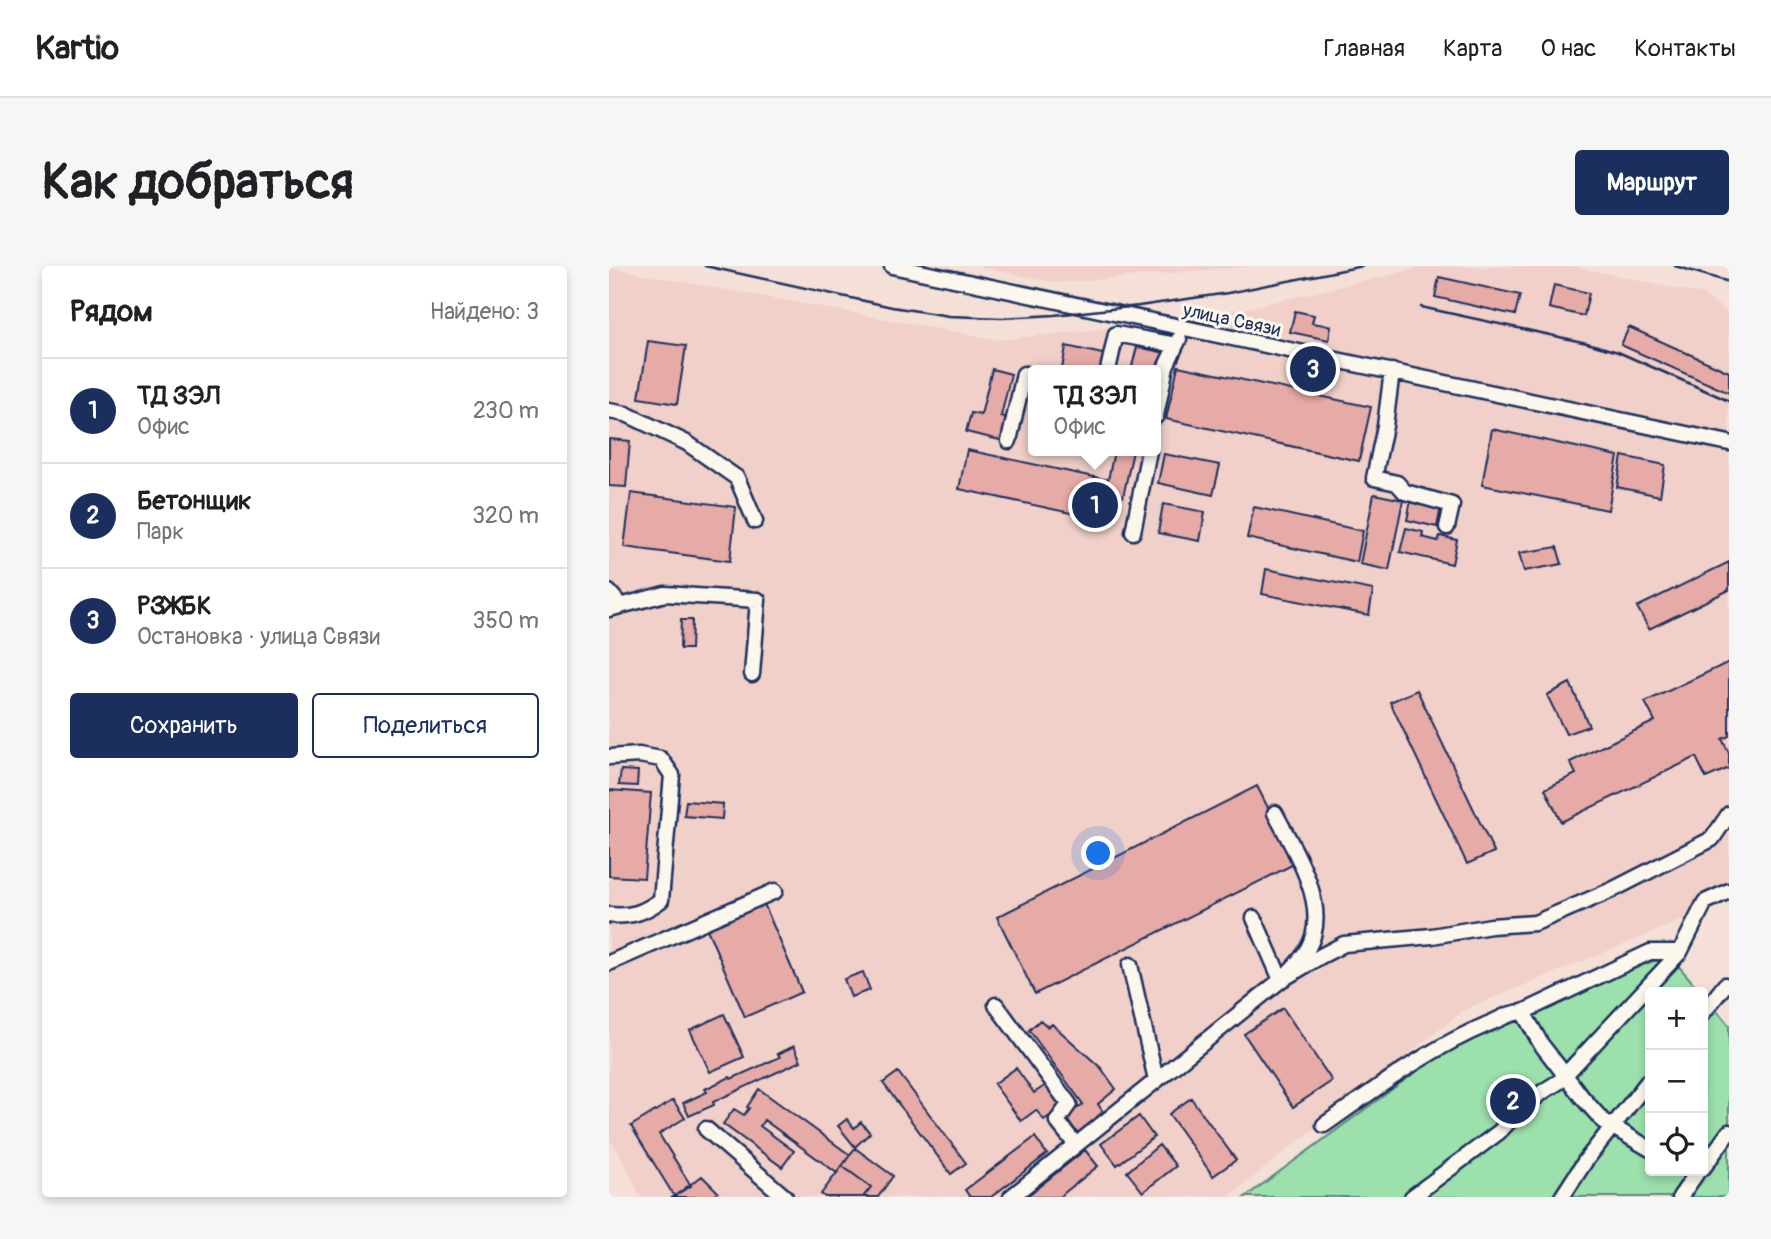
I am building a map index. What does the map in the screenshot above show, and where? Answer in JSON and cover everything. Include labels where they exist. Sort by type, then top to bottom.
[{"type":"street","name":"улица Связи","points":[[892,266],[1729,443]]},
{"type":"street","points":[[1161,391],[1166,366],[1185,328]]},
{"type":"street","points":[[1109,365],[1117,334],[1176,345]]},
{"type":"street","points":[[1392,371],[1385,426],[1374,478],[1397,483],[1405,492],[1452,505],[1447,527]]},
{"type":"street","points":[[1009,441],[1024,373],[1028,374]]},
{"type":"street","points":[[609,411],[626,414],[687,443],[737,478],[755,521]]},
{"type":"street","points":[[1133,532],[1148,456]]},
{"type":"street","points":[[609,592],[615,608],[665,594],[758,600],[752,674]]},
{"type":"street","points":[[609,757],[639,755],[661,759],[672,775],[661,900],[647,910],[626,916],[609,915]]},
{"type":"street","points":[[1011,1197],[1281,980],[1301,960],[1313,936],[1315,909],[1305,871],[1275,813]]},
{"type":"street","points":[[1281,980],[1344,944],[1535,923],[1612,890],[1712,839],[1729,814]]},
{"type":"street","points":[[609,963],[775,891]]},
{"type":"street","points":[[1412,1197],[1499,1132],[1521,1109],[1560,1081],[1679,952],[1705,902],[1729,891]]},
{"type":"street","points":[[1254,918],[1281,980]]},
{"type":"street","points":[[1324,1125],[1427,1053],[1475,1029],[1516,1012],[1524,1012],[1650,952],[1679,952]]},
{"type":"street","points":[[1130,965],[1156,1080]]},
{"type":"street","points":[[1708,1007],[1725,985]]},
{"type":"street","points":[[996,1006],[1069,1104],[1057,1121],[1076,1145]]},
{"type":"street","points":[[1524,1012],[1541,1044],[1603,1121],[1645,1146]]},
{"type":"street","points":[[1562,1197],[1586,1160],[1645,1085]]},
{"type":"street","points":[[706,1129],[785,1197]]},
{"type":"street","points":[[1708,1156],[1729,1132]]},
{"type":"street","points":[[1680,1197],[1692,1176]]},
{"type":"shaded area","points":[[975,266],[1253,266],[1057,283]]},
{"type":"shaded area","points":[[1572,266],[1705,295],[1729,314],[1729,901],[1464,1010],[1228,1197],[641,1197],[616,1147],[609,1141],[609,268],[998,340],[1209,317],[1424,267]]},
{"type":"green space","points":[[1669,955],[1697,987],[1645,987],[1645,1176],[1708,1176],[1708,1000],[1729,1025],[1729,1197],[1245,1197],[1472,1031]]},
{"type":"building","points":[[1439,277],[1520,295],[1515,315],[1435,297]]},
{"type":"building","points":[[1554,285],[1589,293],[1584,316],[1549,308]]},
{"type":"building","points":[[1295,311],[1314,315],[1312,323],[1331,326],[1329,340],[1290,332]]},
{"type":"building","points":[[1629,327],[1729,372],[1729,393],[1621,345]]},
{"type":"building","points":[[648,341],[686,346],[677,404],[639,398]]},
{"type":"building","points":[[1066,346],[1107,355],[1104,365],[1063,365]]},
{"type":"building","points":[[1137,347],[1166,353],[1161,368],[1161,365],[1132,365]]},
{"type":"building","points":[[1178,366],[1371,407],[1359,461],[1166,419]]},
{"type":"building","points":[[992,369],[1011,374],[1001,416],[1009,418],[1004,441],[966,432],[971,413],[981,415]]},
{"type":"building","points":[[1492,429],[1618,456],[1608,510],[1482,485]]},
{"type":"building","points":[[609,439],[630,441],[626,487],[609,486]]},
{"type":"building","points":[[967,450],[1108,480],[1113,456],[1132,456],[1123,497],[1099,492],[1094,518],[959,489]]},
{"type":"building","points":[[1164,454],[1220,465],[1213,495],[1158,483]]},
{"type":"building","points":[[1622,456],[1665,465],[1660,496],[1617,487]]},
{"type":"building","points":[[631,493],[736,507],[730,561],[624,547]]},
{"type":"building","points":[[1374,494],[1403,500],[1389,570],[1360,564]]},
{"type":"building","points":[[1411,500],[1441,507],[1437,527],[1407,520]]},
{"type":"building","points":[[1163,504],[1205,512],[1200,541],[1158,533]]},
{"type":"building","points":[[1254,507],[1363,531],[1357,562],[1247,538]]},
{"type":"building","points":[[1406,528],[1423,532],[1422,537],[1438,541],[1440,536],[1457,540],[1452,564],[1400,552]]},
{"type":"building","points":[[1557,547],[1562,564],[1524,571],[1519,553]]},
{"type":"building","points":[[1729,562],[1729,590],[1649,629],[1637,607]]},
{"type":"building","points":[[1266,569],[1373,590],[1369,615],[1262,594]]},
{"type":"building","points":[[681,620],[692,620],[691,649],[680,649]]},
{"type":"building","points":[[1729,662],[1729,736],[1722,739],[1729,753],[1729,768],[1706,778],[1696,757],[1561,822],[1545,789],[1576,774],[1570,762],[1655,721],[1645,702]]},
{"type":"building","points":[[1570,683],[1589,726],[1566,734],[1547,695]]},
{"type":"building","points":[[1417,690],[1494,852],[1467,864],[1390,702]]},
{"type":"building","points":[[621,770],[638,771],[637,786],[619,785]]},
{"type":"building","points":[[1257,786],[1296,863],[1035,994],[997,917]]},
{"type":"building","points":[[609,790],[651,793],[644,878],[609,876]]},
{"type":"building","points":[[686,801],[723,804],[722,819],[684,816]]},
{"type":"building","points":[[764,904],[802,992],[745,1017],[707,929]]},
{"type":"building","points":[[863,972],[870,990],[851,997],[844,979]]},
{"type":"building","points":[[1283,1008],[1332,1081],[1293,1107],[1244,1034]]},
{"type":"building","points":[[724,1014],[744,1057],[710,1072],[690,1030]]},
{"type":"building","points":[[1040,1020],[1048,1027],[1052,1024],[1101,1068],[1116,1089],[1098,1104],[1103,1112],[1098,1119],[1078,1134],[1067,1119],[1069,1114],[1083,1104],[1029,1030]]},
{"type":"building","points":[[794,1046],[801,1061],[689,1116],[683,1103],[730,1077],[731,1079],[780,1057],[778,1054]]},
{"type":"building","points":[[1016,1068],[1034,1093],[1046,1085],[1062,1107],[1044,1120],[1036,1110],[1021,1121],[994,1084]]},
{"type":"building","points":[[898,1072],[966,1163],[951,1174],[883,1083]]},
{"type":"building","points":[[759,1089],[850,1155],[837,1173],[764,1120],[760,1126],[794,1151],[782,1167],[723,1124],[734,1109],[744,1115]]},
{"type":"building","points":[[1191,1098],[1236,1160],[1213,1176],[1169,1114]]},
{"type":"building","points":[[673,1100],[685,1118],[659,1134],[691,1186],[674,1196],[631,1126]]},
{"type":"building","points":[[1139,1116],[1154,1137],[1117,1165],[1101,1144]]},
{"type":"building","points":[[847,1119],[854,1128],[861,1122],[870,1133],[855,1147],[838,1126]]},
{"type":"building","points":[[1035,1137],[1047,1154],[991,1197],[970,1197],[965,1190]]},
{"type":"building","points":[[1159,1145],[1176,1166],[1143,1192],[1127,1172]]},
{"type":"building","points":[[855,1148],[893,1176],[878,1197],[863,1197],[871,1187],[842,1166]]},
{"type":"building","points":[[1085,1150],[1098,1166],[1059,1197],[1026,1197]]},
{"type":"building","points":[[842,1166],[871,1187],[863,1197],[825,1197],[821,1194]]},
{"type":"building","points":[[702,1176],[718,1192],[714,1197],[673,1197]]},
{"type":"railway","points":[[705,266],[892,307],[949,316],[1002,318],[1139,306],[1228,293],[1363,266]]},
{"type":"railway","points":[[1675,266],[1729,282]]},
{"type":"railway","points":[[1421,307],[1618,352],[1729,401]]},
{"type":"place","name":"РЗЖБК","points":[[1313,369]]},
{"type":"place","name":"ТД ЗЭЛ","points":[[1095,505]]},
{"type":"place","name":"Бетонщик","points":[[1513,1101]]}]
